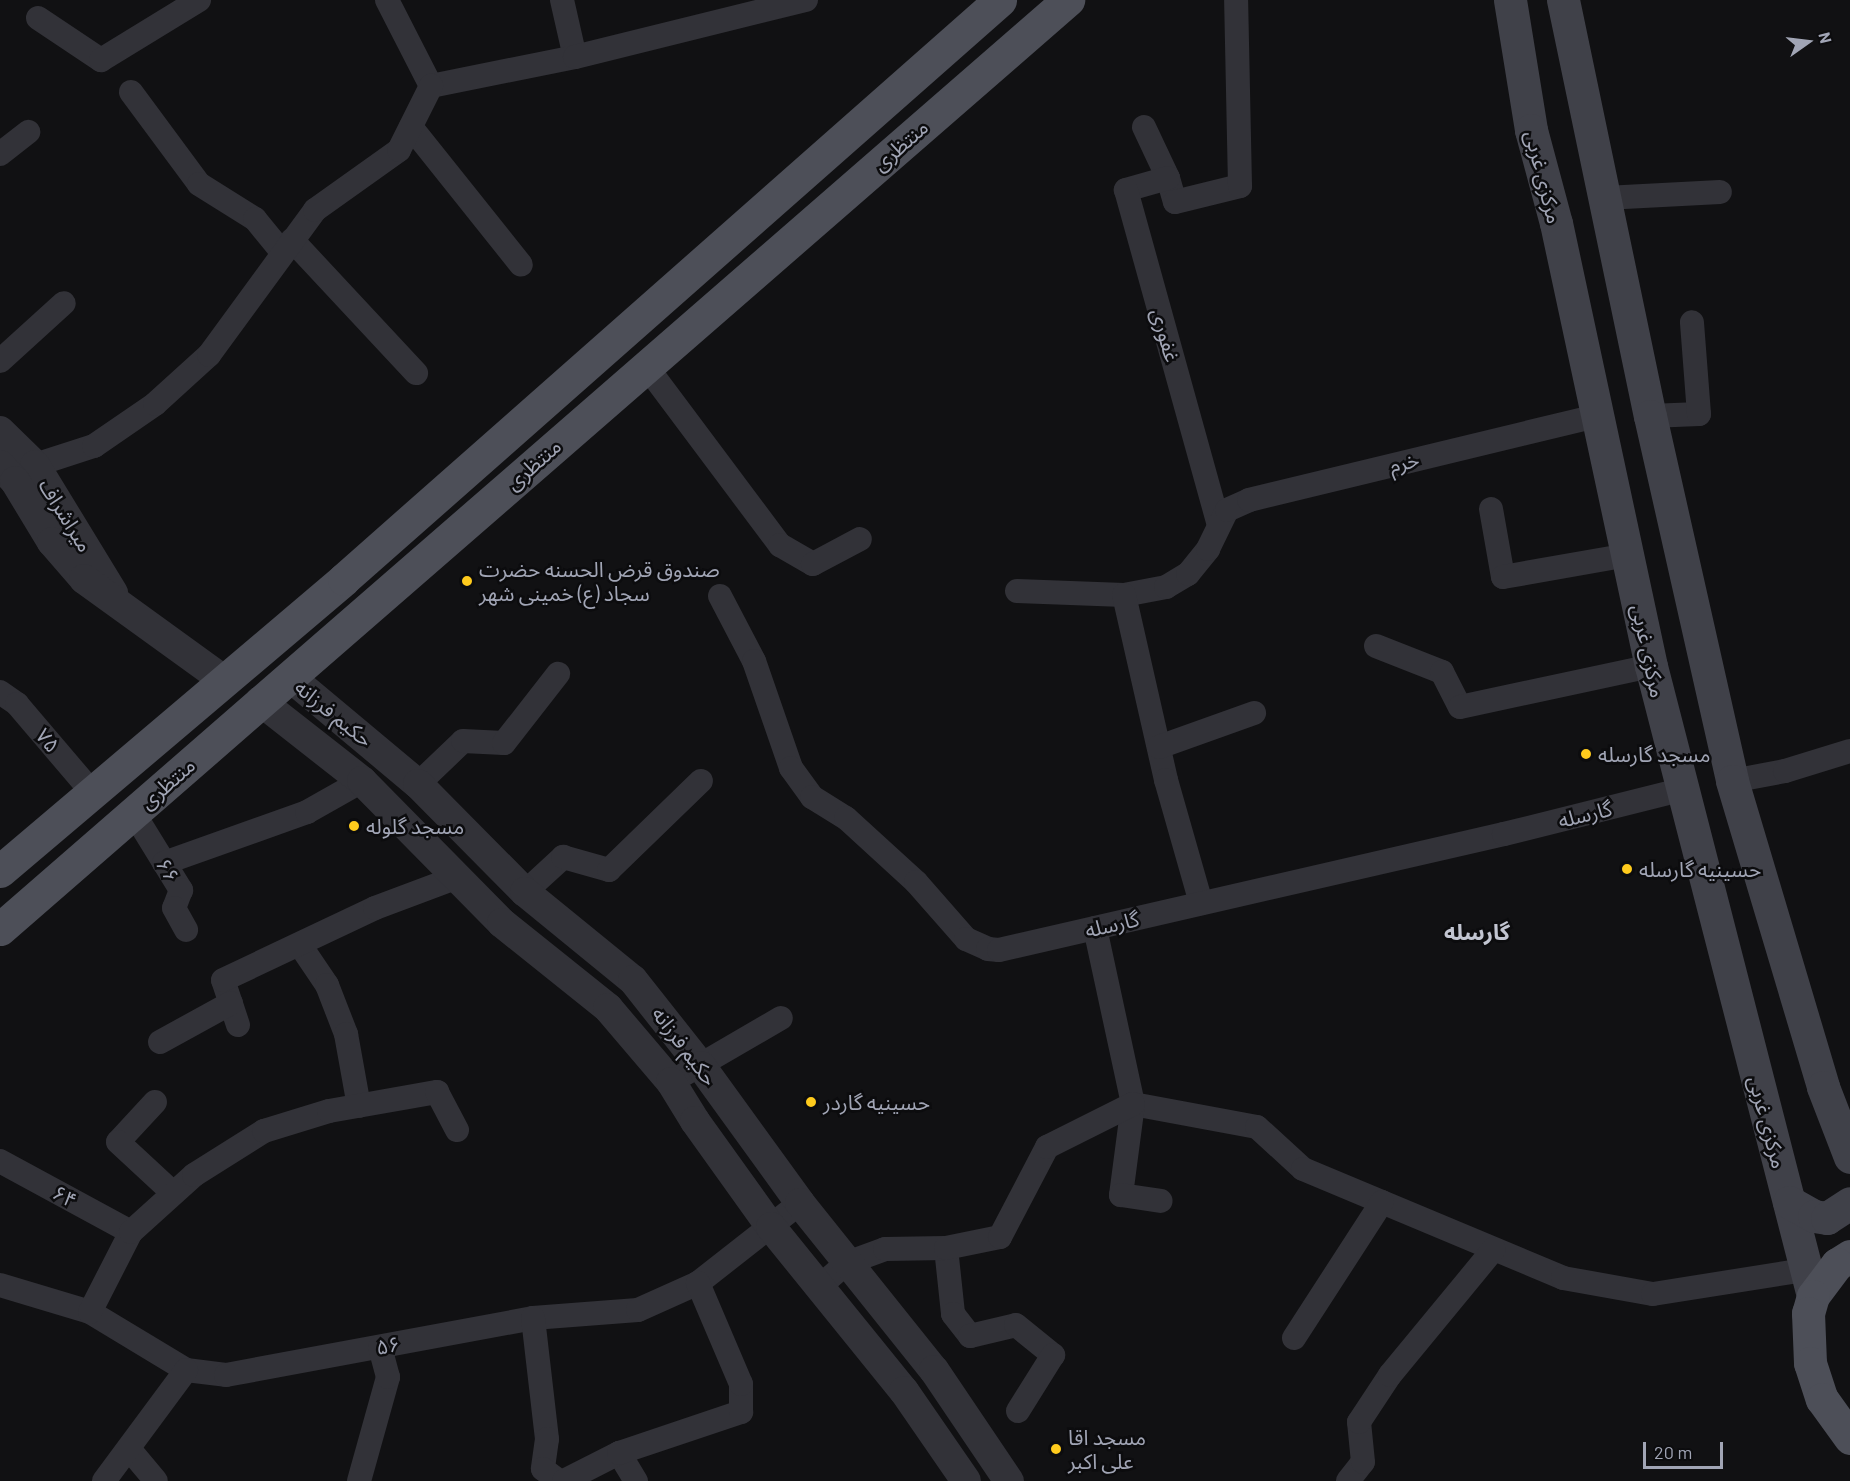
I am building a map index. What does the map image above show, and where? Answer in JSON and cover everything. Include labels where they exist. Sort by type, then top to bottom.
[{"type":"main road","name":"منتظری","points":[[5,859],[61,819],[222,679],[388,540],[1000,0]]},
{"type":"main road","name":"منتظری","points":[[0,929],[1068,0]]},
{"type":"main road","name":"مرکزی غربی","points":[[1510,0],[1531,130],[1556,223],[1651,666],[1680,790],[1809,1283]]},
{"type":"main road","points":[[1563,0],[1650,417],[1732,781],[1823,1087],[1850,1157]]},
{"type":"main road","points":[[388,540],[415,566]]},
{"type":"main road","points":[[61,819],[88,852]]},
{"type":"main road","points":[[1789,1202],[1814,1216],[1827,1218],[1850,1203]]},
{"type":"main road","points":[[1850,1257],[1809,1283],[1808,1313],[1810,1363],[1822,1399],[1850,1438]]},
{"type":"street","points":[[38,18],[101,60],[199,0]]},
{"type":"street","points":[[387,0],[431,86]]},
{"type":"street","points":[[562,0],[575,57]]},
{"type":"street","points":[[431,86],[575,57],[806,0]]},
{"type":"street","points":[[1144,128],[1168,178],[1174,202],[1239,186],[1236,0]]},
{"type":"street","points":[[35,465],[94,446],[155,405],[209,355],[315,210],[399,150],[431,86]]},
{"type":"street","points":[[131,92],[199,184],[255,219],[287,246],[416,373]]},
{"type":"street","points":[[411,127],[521,265]]},
{"type":"street","points":[[0,154],[28,132]]},
{"type":"street","name":"غفوری","points":[[1168,178],[1126,190],[1218,522]]},
{"type":"street","points":[[1605,198],[1720,192]]},
{"type":"street","points":[[0,361],[64,303]]},
{"type":"street","points":[[1650,417],[1699,414],[1692,322]]},
{"type":"street","points":[[646,366],[780,545],[813,564],[860,539]]},
{"type":"street","name":"خرم","points":[[1218,522],[1227,510],[1249,500],[1596,416]]},
{"type":"street","name":"میراشراف","points":[[0,431],[35,465],[121,609]]},
{"type":"street","name":"میراشراف","points":[[0,465],[15,481],[52,542],[84,579],[121,609],[222,679]]},
{"type":"street","points":[[1491,509],[1503,577],[1628,555]]},
{"type":"street","points":[[1017,591],[1124,595],[1166,587],[1188,574],[1208,549],[1218,522]]},
{"type":"street","points":[[1124,595],[1158,747],[1201,903]]},
{"type":"street","name":"گارسله","points":[[720,596],[754,661],[791,768],[812,797],[846,818],[916,882],[966,939],[999,950],[1680,790]]},
{"type":"street","points":[[1376,646],[1442,672],[1460,707],[1651,666]]},
{"type":"street","points":[[418,784],[463,741],[504,743],[558,674]]},
{"type":"street","name":"حکیم فرزانه","points":[[290,677],[418,784],[525,892],[633,980],[701,1066],[800,1203],[934,1370],[1009,1481]]},
{"type":"street","name":"۷۵","points":[[0,692],[17,704],[92,792]]},
{"type":"street","name":"حکیم فرزانه","points":[[260,701],[362,781],[502,923],[608,1008],[671,1082],[695,1121],[771,1227],[904,1390],[966,1481]]},
{"type":"street","points":[[1158,747],[1254,713]]},
{"type":"street","points":[[1732,781],[1785,771],[1850,751]]},
{"type":"street","points":[[164,863],[307,812],[362,781]]},
{"type":"street","points":[[525,892],[563,857],[609,870],[701,781]]},
{"type":"street","name":"۶۶","points":[[133,812],[181,890],[174,908],[186,930]]},
{"type":"street","points":[[160,1042],[235,1014],[223,980],[375,908],[458,877]]},
{"type":"street","points":[[1095,928],[1133,1104],[1121,1195],[1161,1201]]},
{"type":"street","points":[[300,945],[327,986],[346,1034],[359,1106]]},
{"type":"street","points":[[671,1082],[781,1018]]},
{"type":"street","points":[[90,1312],[131,1232],[194,1175],[264,1131],[329,1111],[437,1092],[457,1130]]},
{"type":"street","points":[[155,1102],[118,1142],[173,1193]]},
{"type":"street","points":[[819,1287],[847,1263],[885,1249],[946,1248],[1000,1237],[1047,1147],[1133,1104],[1257,1127],[1303,1169],[1563,1278],[1653,1294],[1809,1283]]},
{"type":"street","name":"۶۴","points":[[0,1161],[131,1232]]},
{"type":"street","points":[[1294,1338],[1382,1202]]},
{"type":"street","name":"۵۶","points":[[0,1285],[90,1312],[186,1370],[226,1375],[533,1318],[638,1310],[698,1283],[800,1203]]},
{"type":"street","points":[[946,1248],[953,1314],[970,1336],[1016,1325],[1053,1355],[1018,1411]]},
{"type":"street","points":[[1348,1481],[1363,1462],[1359,1422],[1390,1375],[1494,1249]]},
{"type":"street","points":[[564,1481],[619,1453],[741,1412],[741,1384],[698,1283]]},
{"type":"street","points":[[533,1318],[547,1439],[543,1469],[559,1481]]},
{"type":"street","points":[[359,1481],[388,1377],[380,1347]]},
{"type":"street","points":[[104,1481],[130,1450],[186,1370]]},
{"type":"street","points":[[130,1450],[156,1481]]},
{"type":"street","points":[[619,1453],[636,1481]]},
{"type":"place","name":"صندوق قرض الحسنه حضرت سجاد (ع) خمینی شهر","points":[[467,581]]},
{"type":"place","name":"مسجد گارسله","points":[[1586,754]]},
{"type":"place","name":"مسجد گلوله","points":[[354,826]]},
{"type":"place","name":"حسینیه گارسله","points":[[1627,869]]},
{"type":"place","name":"حسینیه گاردر","points":[[811,1102]]},
{"type":"place","name":"مسجد اقا علی اکبر","points":[[1056,1449]]},
{"type":"district","name":"گارسله","points":[[1477,932]]}]
